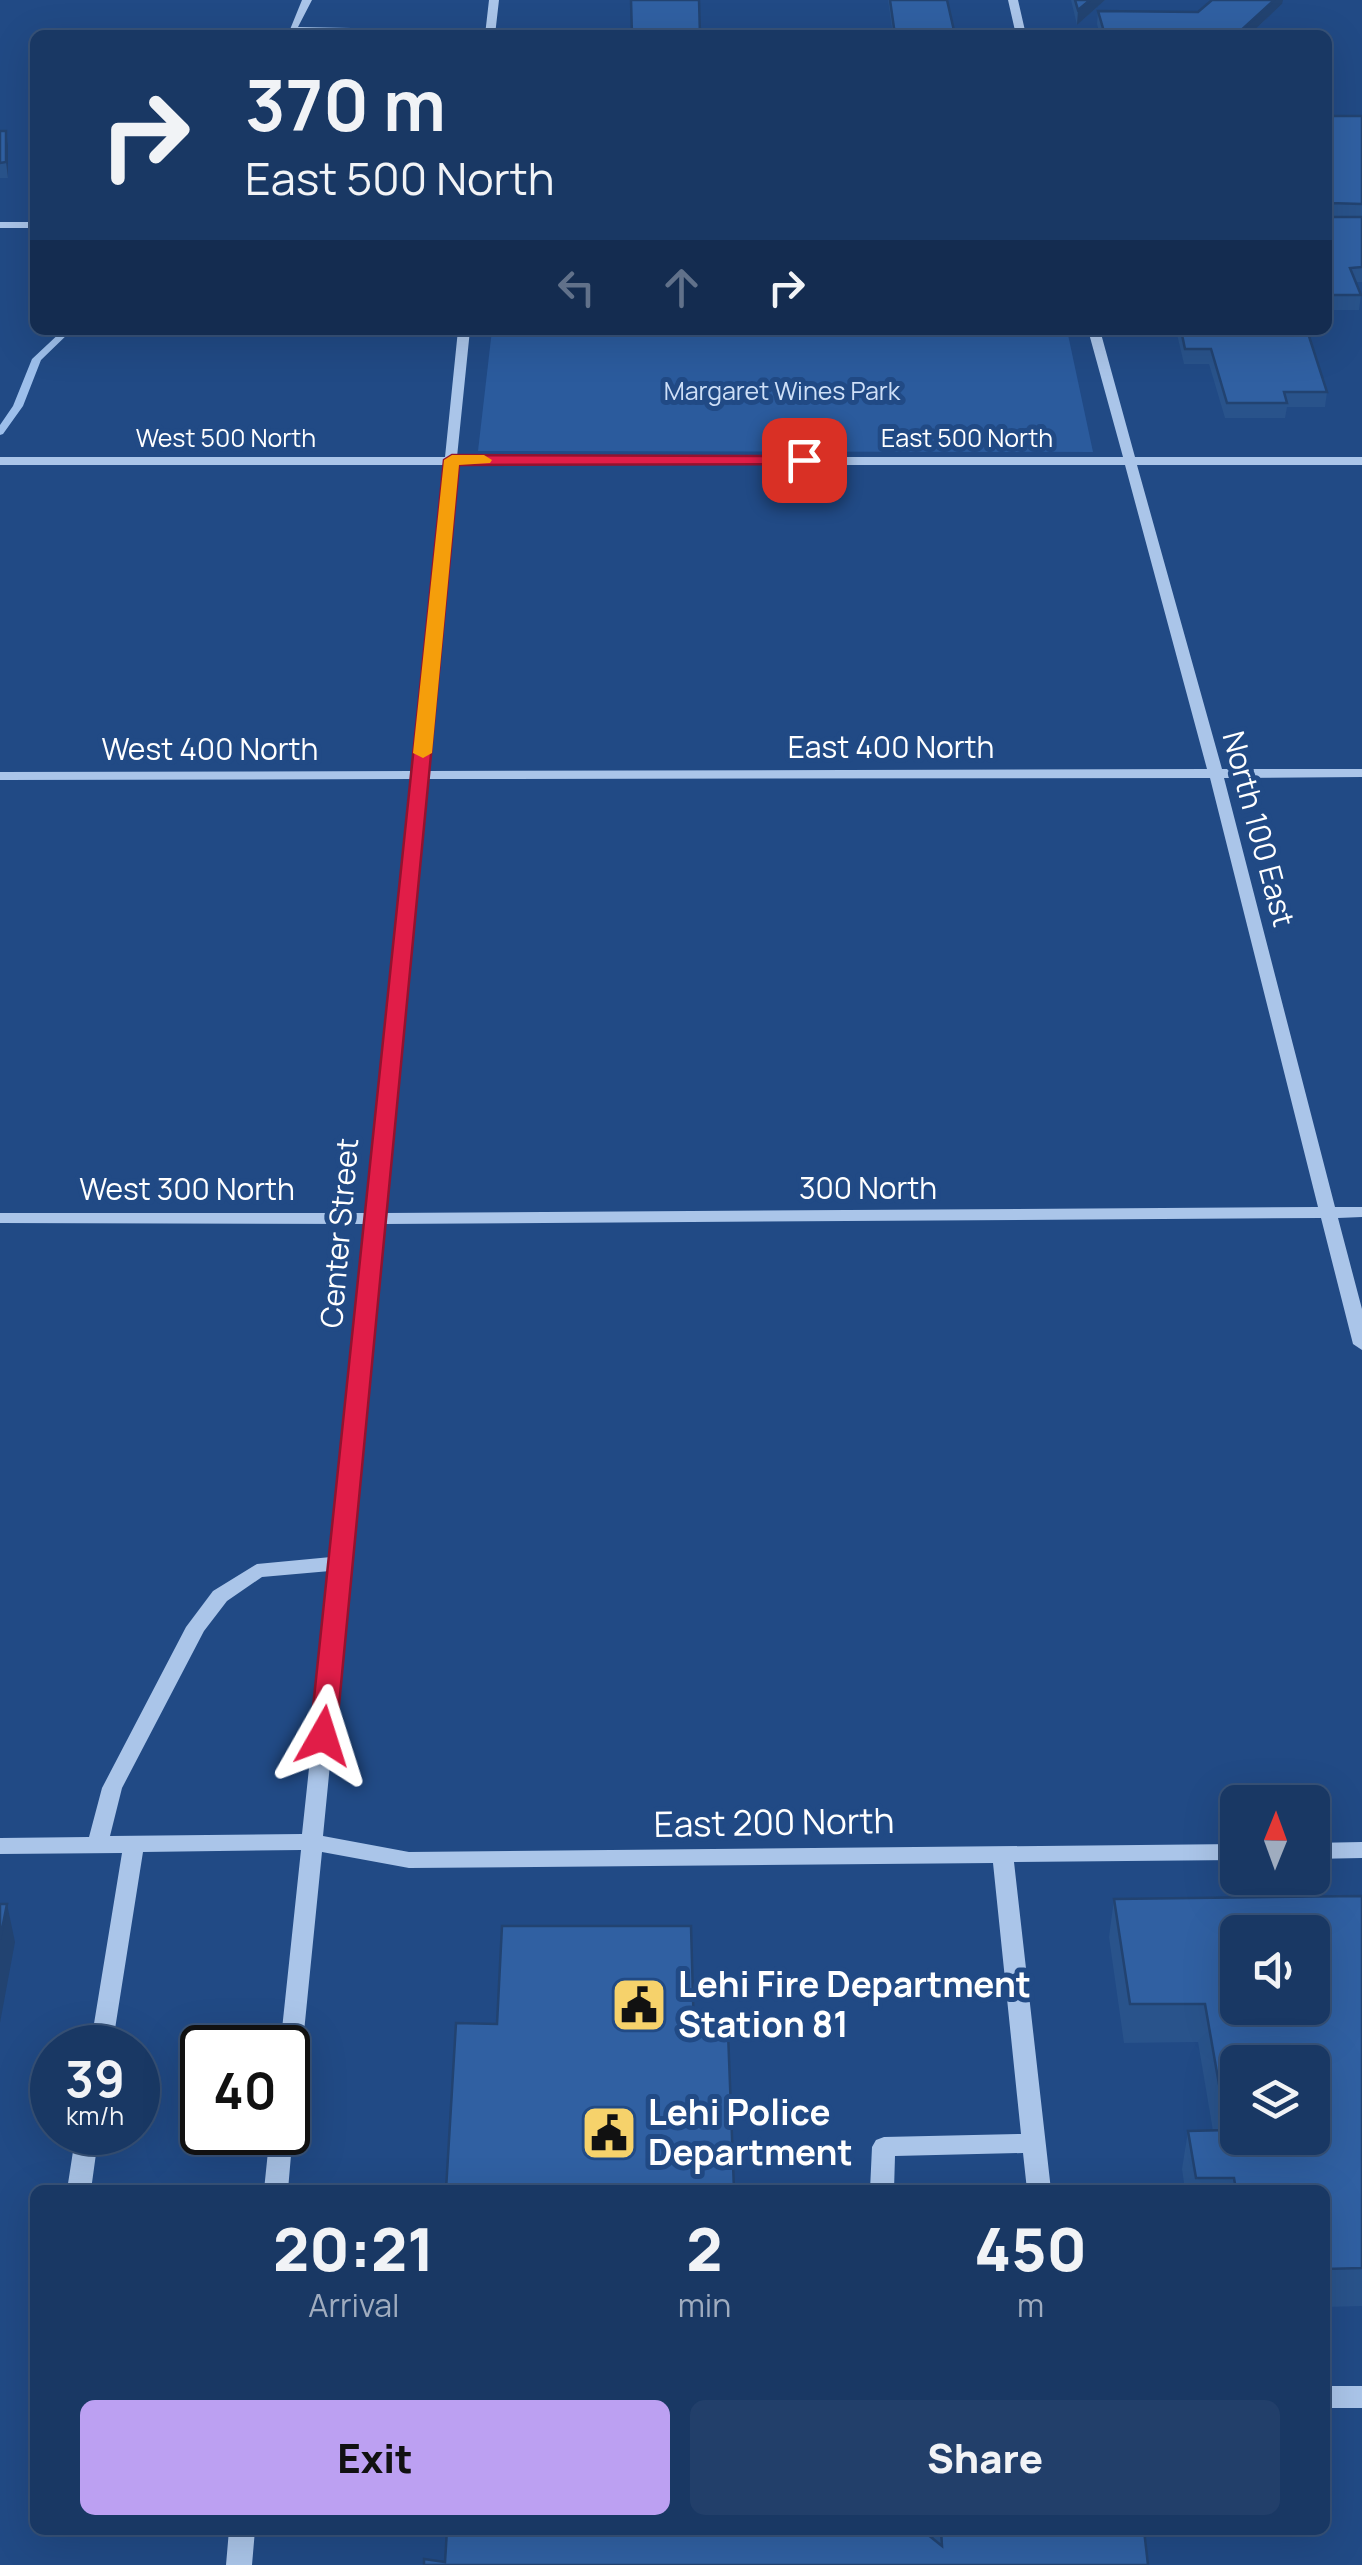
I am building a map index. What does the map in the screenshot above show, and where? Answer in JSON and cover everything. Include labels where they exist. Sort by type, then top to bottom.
[{"type":"street","points":[[292,30],[307,0]]},
{"type":"street","points":[[491,30],[494,0]]},
{"type":"street","points":[[1013,0],[1020,30]]},
{"type":"street","points":[[0,225],[30,225]]},
{"type":"street","name":"Center Street","points":[[294,2025],[464,335]]},
{"type":"street","name":"North 100 East","points":[[1095,335],[1215,774],[1362,1344]]},
{"type":"street","name":"East 500 North","points":[[452,460],[1362,461]]},
{"type":"street","name":"West 500 North","points":[[0,462],[452,460]]},
{"type":"street","name":"East 400 North","points":[[420,778],[1362,774]]},
{"type":"street","name":"West 400 North","points":[[0,776],[420,778]]},
{"type":"street","name":"300 North","points":[[374,1218],[1362,1212]]},
{"type":"street","name":"West 300 North","points":[[0,1218],[374,1218]]},
{"type":"street","points":[[97,1845],[112,1788],[196,1627],[220,1596],[258,1571],[340,1564]]},
{"type":"street","name":"East 200 North","points":[[0,1846],[312,1842],[408,1860],[1220,1852]]},
{"type":"street","points":[[105,2025],[134,1845]]},
{"type":"street","points":[[1330,1851],[1362,1850]]},
{"type":"street","points":[[1003,1854],[1038,2185]]},
{"type":"street","points":[[882,2185],[884,2147],[1032,2143]]},
{"type":"street","points":[[80,2185],[84,2155]]},
{"type":"street","points":[[277,2185],[280,2155]]},
{"type":"street","points":[[1330,2398],[1362,2397]]},
{"type":"street","points":[[240,2565],[242,2535]]},
{"type":"green space","name":"Margaret Wines Park","points":[[491,335],[1068,335],[1093,452],[478,451]]},
{"type":"building","points":[[631,0],[699,0],[700,30],[632,30]]},
{"type":"building","points":[[890,0],[947,0],[954,30],[894,30]]},
{"type":"building","points":[[1075,0],[1090,0],[1078,10]]},
{"type":"building","points":[[1212,0],[1274,0],[1241,30],[1104,30],[1098,11],[1198,12]]},
{"type":"building","points":[[1332,116],[1362,116],[1362,204],[1332,203]]},
{"type":"building","points":[[0,131],[6,131],[6,162],[0,163]]},
{"type":"building","points":[[1332,217],[1362,217],[1362,267],[1350,268],[1361,295],[1332,295]]},
{"type":"building","points":[[1182,335],[1309,335],[1327,392],[1284,392],[1287,403],[1227,403],[1211,349],[1185,349]]},
{"type":"building","points":[[1362,1896],[1362,2268],[1330,2269],[1330,2185],[1235,2185],[1234,2178],[1196,2178],[1188,2131],[1220,2130],[1220,2155],[1330,2155],[1330,2045],[1220,2045],[1220,2090],[1205,2004],[1130,2004],[1114,1899]]},
{"type":"building","points":[[0,1904],[7,1904],[0,1939]]},
{"type":"building","points":[[502,1926],[691,1926],[694,2033],[728,2032],[734,2185],[446,2185],[456,2023],[497,2024]]},
{"type":"building","points":[[447,2535],[928,2535],[942,2546],[941,2535],[1145,2535],[1148,2565],[424,2565],[424,2559],[445,2562]]},
{"type":"waterway","points":[[0,432],[18,406],[37,359],[63,335]]},
{"type":"slow traffic","points":[[423,753],[452,460],[484,460]]},
{"type":"place","name":"Lehi Fire Department Station 81","points":[[639,2005]]},
{"type":"place","name":"Lehi Police Department","points":[[609,2133]]},
{"type":"route","points":[[323,1736],[452,460],[804,460]]}]
